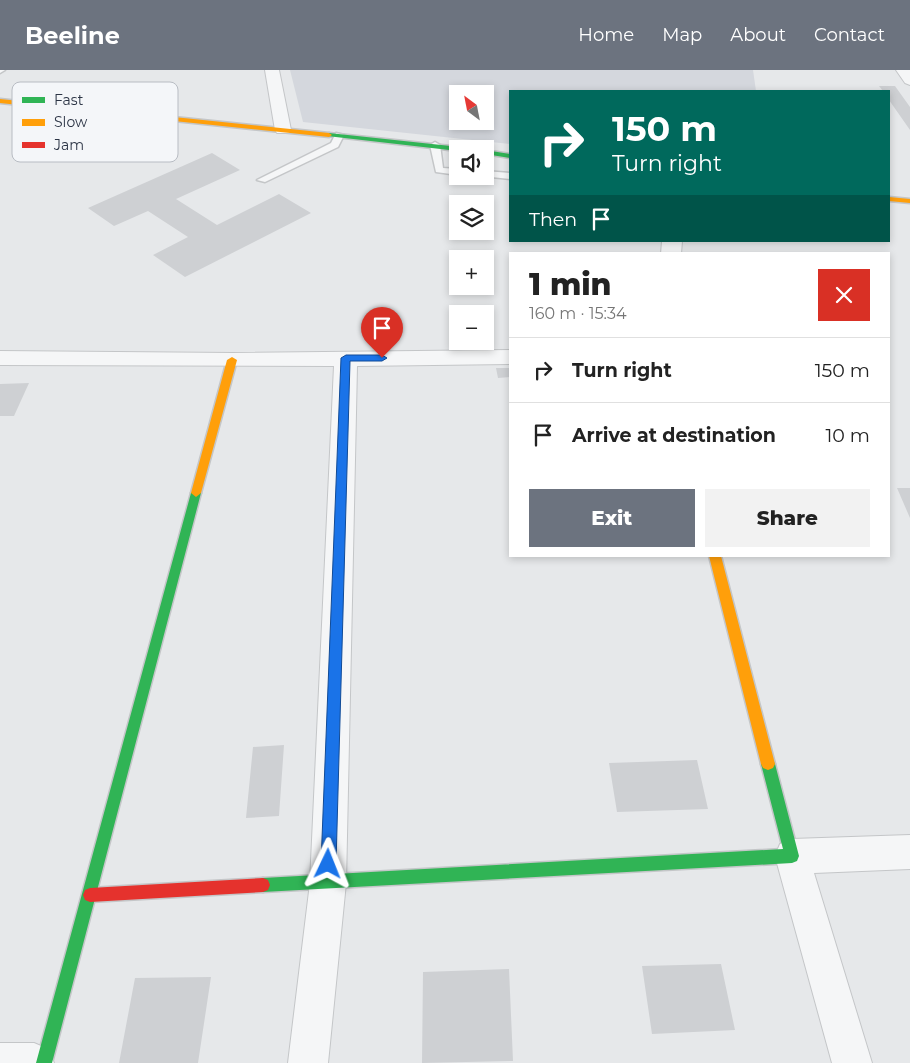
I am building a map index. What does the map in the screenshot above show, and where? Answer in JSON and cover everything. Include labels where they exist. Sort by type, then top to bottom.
[{"type":"street","points":[[272,70],[283,130]]},
{"type":"street","points":[[903,70],[910,80]]},
{"type":"street","points":[[178,119],[449,147]]},
{"type":"street","points":[[494,153],[509,156]]},
{"type":"street","points":[[890,199],[910,201]]},
{"type":"street","points":[[0,358],[232,360],[509,357]]},
{"type":"street","points":[[308,1063],[328,883],[346,358]]},
{"type":"street","points":[[44,1063],[232,360]]},
{"type":"street","points":[[715,557],[792,856],[852,1063]]},
{"type":"street","points":[[90,895],[792,856],[910,852]]},
{"type":"street","points":[[0,1063],[34,1063]]},
{"type":"lane","points":[[262,180],[335,145],[339,135]]},
{"type":"lane","points":[[435,145],[439,170],[449,171]]},
{"type":"lane","points":[[494,175],[509,176]]},
{"type":"shaded area","points":[[290,70],[753,70],[756,90],[509,90],[509,144],[494,142],[494,140],[472,140],[303,122]]},
{"type":"building","points":[[879,86],[895,86],[910,107],[910,130],[890,101],[890,90],[882,90]]},
{"type":"building","points":[[212,153],[240,170],[176,199],[217,225],[279,194],[311,213],[185,277],[153,255],[188,237],[148,211],[114,226],[88,208]]},
{"type":"building","points":[[496,368],[509,368],[509,377],[498,378]]},
{"type":"building","points":[[29,383],[14,416],[0,416],[0,384]]},
{"type":"building","points":[[897,488],[910,488],[910,518]]},
{"type":"building","points":[[284,745],[279,816],[246,818],[253,747]]},
{"type":"building","points":[[697,760],[708,809],[617,812],[609,763]]},
{"type":"building","points":[[721,964],[735,1030],[652,1034],[642,966]]},
{"type":"building","points":[[509,969],[513,1061],[422,1063],[423,972]]},
{"type":"building","points":[[211,977],[198,1063],[119,1063],[135,978]]},
{"type":"traffic: fast","points":[[329,135],[449,148]]},
{"type":"traffic: fast","points":[[494,153],[509,156]]},
{"type":"traffic: fast","points":[[44,1063],[196,493]]},
{"type":"traffic: fast","points":[[263,885],[792,856],[768,764]]},
{"type":"traffic: slow","points":[[0,101],[12,102]]},
{"type":"traffic: slow","points":[[178,119],[329,135]]},
{"type":"traffic: slow","points":[[890,199],[910,201]]},
{"type":"traffic: slow","points":[[196,493],[232,360]]},
{"type":"traffic: slow","points":[[715,557],[768,764]]},
{"type":"traffic: jam","points":[[90,895],[263,885]]},
{"type":"route","points":[[328,864],[346,358],[382,358]]}]
